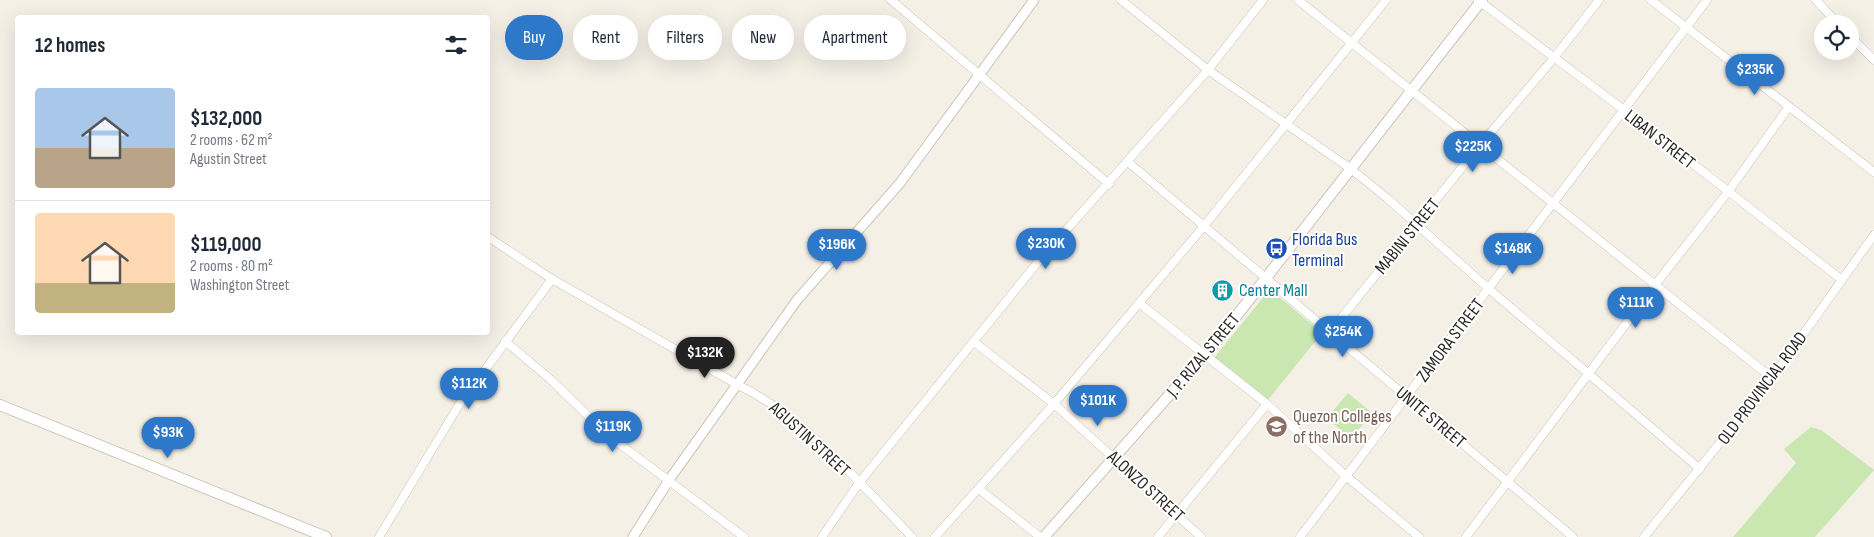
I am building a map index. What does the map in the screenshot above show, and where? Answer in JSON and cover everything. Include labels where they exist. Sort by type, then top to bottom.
[{"type":"main road","name":"J. P. RIZAL STREET","points":[[1042,537],[1204,355],[1267,278],[1480,1]]},
{"type":"main road","points":[[0,405],[326,537]]},
{"type":"street","points":[[891,0],[980,73],[1109,184]]},
{"type":"street","points":[[633,537],[669,480],[797,300],[900,183],[1034,0]]},
{"type":"street","points":[[1122,0],[1208,70],[1351,169],[1700,470]]},
{"type":"street","points":[[822,537],[859,483],[1038,262],[1208,70],[1264,0]]},
{"type":"street","points":[[1298,0],[1772,378]]},
{"type":"street","points":[[935,537],[1054,404],[1140,303],[1386,0]]},
{"type":"street","name":"MABINI STREET","points":[[1330,332],[1480,145],[1554,58],[1599,0]]},
{"type":"street","points":[[1651,0],[1788,108],[1874,172]]},
{"type":"street","name":"ZAMORA STREET","points":[[1300,537],[1552,202],[1707,0]]},
{"type":"street","points":[[1816,0],[1830,15]]},
{"type":"street","name":"LIBAN STREET","points":[[1480,1],[1624,110],[1842,280]]},
{"type":"street","points":[[1859,45],[1874,60]]},
{"type":"street","points":[[1466,537],[1655,285],[1728,192],[1788,108]]},
{"type":"street","name":"UNITE STREET","points":[[1128,162],[1573,537]]},
{"type":"street","name":"OLD PROVINCIAL ROAD","points":[[1644,537],[1700,470],[1772,378],[1874,235]]},
{"type":"street","name":"AGUSTIN STREET","points":[[490,238],[552,279],[738,385],[761,396],[798,424],[912,537]]},
{"type":"street","points":[[379,537],[459,405],[504,341],[552,279]]},
{"type":"street","points":[[1140,303],[1267,404],[1346,476],[1419,537]]},
{"type":"street","points":[[504,341],[550,379],[609,436],[744,537]]},
{"type":"street","name":"ALONZO STREET","points":[[974,342],[1054,404],[1201,537]]},
{"type":"street","points":[[1158,537],[1267,404]]},
{"type":"street","points":[[979,489],[1042,537]]},
{"type":"green space","points":[[1270,289],[1322,333],[1268,400],[1214,358]]},
{"type":"green space","points":[[1348,393],[1372,413],[1351,439],[1327,418]]},
{"type":"green space","points":[[1811,427],[1821,430],[1874,470],[1815,537],[1733,537],[1796,463],[1784,449]]},
{"type":"place","name":"Florida Bus Terminal","points":[[1276,249]]},
{"type":"place","name":"Center Mall","points":[[1223,290]]},
{"type":"place","name":"Quezon Colleges of the North","points":[[1277,426]]}]
